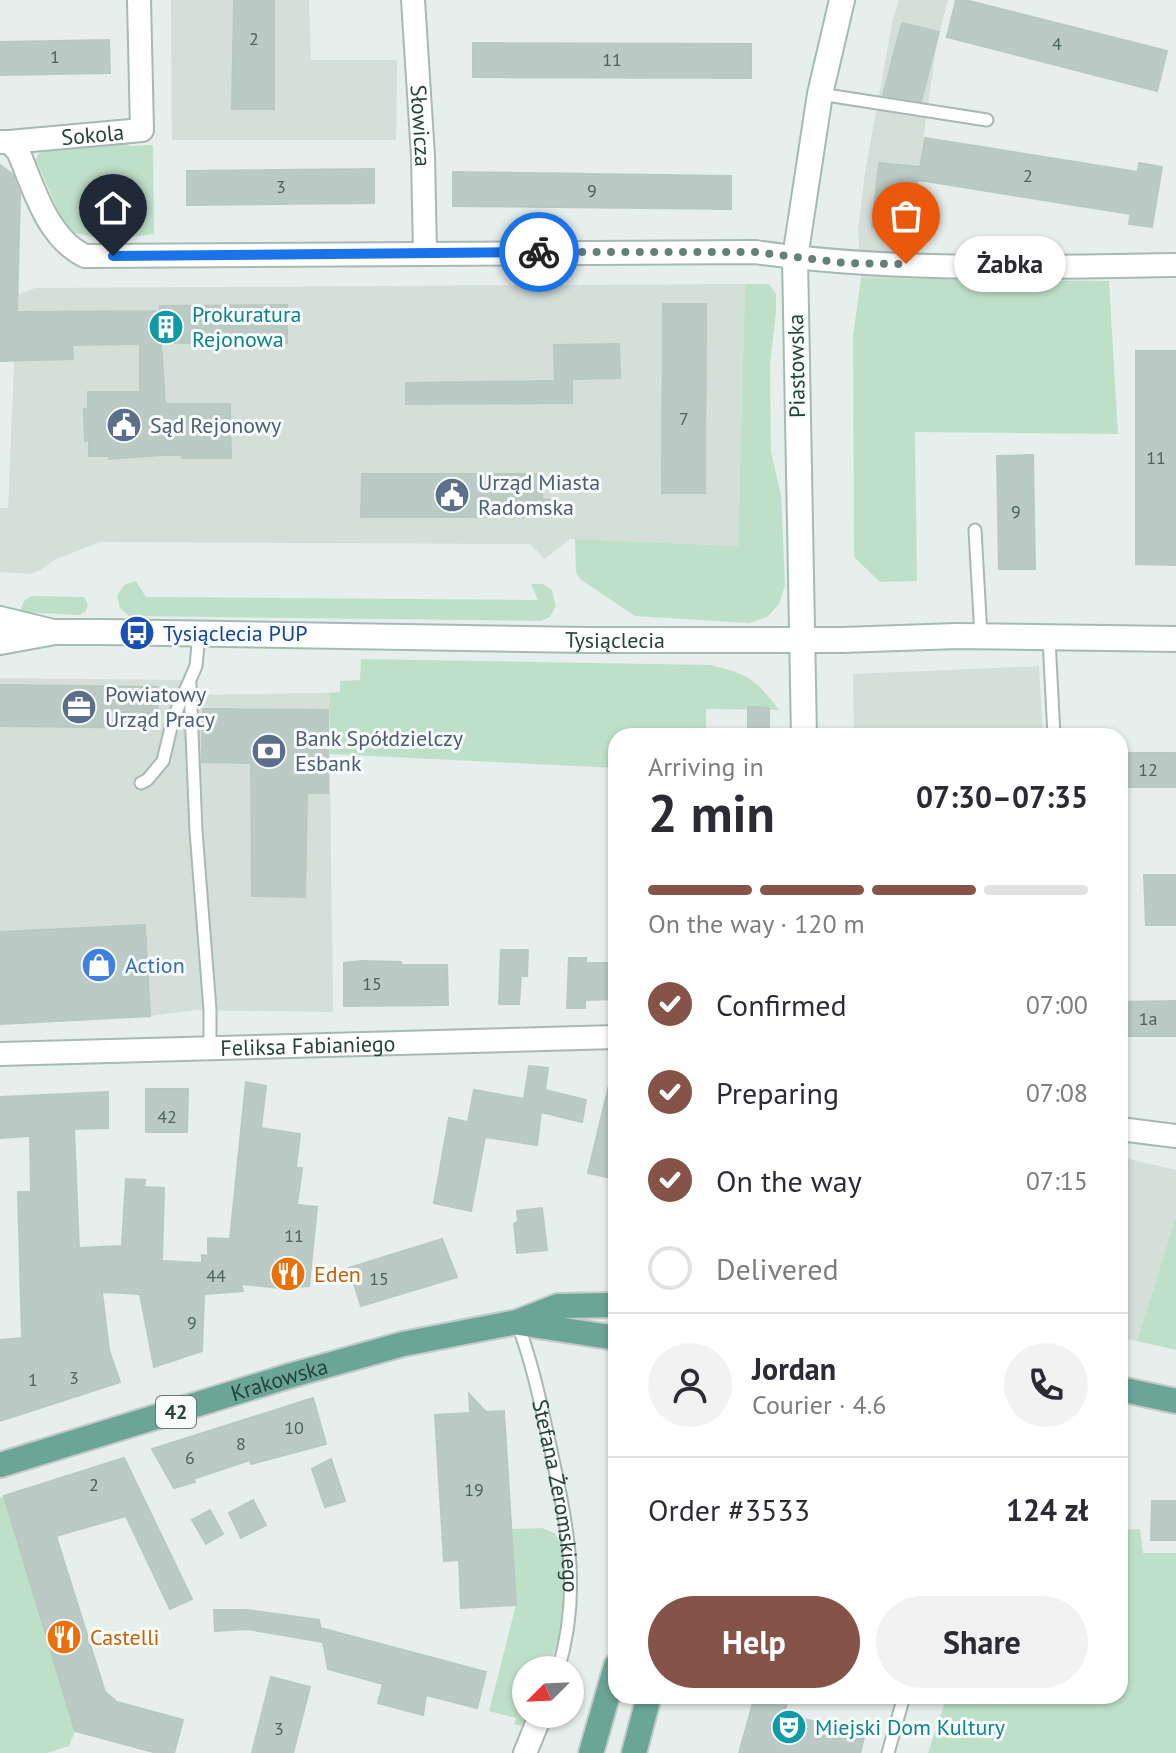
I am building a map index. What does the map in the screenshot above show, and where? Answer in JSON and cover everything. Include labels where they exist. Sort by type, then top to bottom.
[{"type":"main road","name":"Krakowska","points":[[0,1465],[403,1344],[517,1322],[558,1306],[608,1305]]},
{"type":"main road","name":"Krakowska","points":[[517,1322],[608,1338]]},
{"type":"main road","points":[[1128,1391],[1176,1401]]},
{"type":"main road","points":[[591,1753],[608,1694]]},
{"type":"main road","points":[[634,1753],[647,1704]]},
{"type":"street","name":"Sokola","points":[[4,142],[142,130],[139,0]]},
{"type":"street","name":"Słowicza","points":[[413,0],[425,253]]},
{"type":"street","name":"Piastowska","points":[[804,728],[795,258],[820,94],[842,0]]},
{"type":"street","points":[[4,142],[18,151],[61,241],[85,256],[755,252],[844,263],[1029,267],[1176,265]]},
{"type":"street","name":"Tysiąclecia","points":[[0,619],[55,632]]},
{"type":"street","name":"Tysiąclecia","points":[[0,642],[55,632],[587,640],[1176,639]]},
{"type":"street","name":"Feliksa Fabianiego","points":[[0,1054],[608,1037]]},
{"type":"street","points":[[1128,1130],[1176,1136]]},
{"type":"street","points":[[1152,1134],[1176,1145]]},
{"type":"street","points":[[525,1753],[535,1728]]},
{"type":"lane","points":[[820,94],[987,120]]},
{"type":"lane","points":[[975,530],[981,637]]},
{"type":"lane","points":[[141,783],[163,761],[173,719],[196,666],[199,634]]},
{"type":"lane","points":[[1049,639],[1054,728]]},
{"type":"lane","points":[[190,684],[210,1047]]},
{"type":"lane","name":"Stefana Żeromskiego","points":[[517,1322],[531,1360],[566,1521],[572,1597],[570,1624],[562,1656]]},
{"type":"lane","points":[[888,1753],[902,1704]]},
{"type":"shaded area","points":[[171,0],[309,0],[311,60],[397,60],[396,140],[172,140]]},
{"type":"shaded area","points":[[899,0],[948,0],[936,47],[904,279],[861,278],[858,230],[865,172]]},
{"type":"shaded area","points":[[745,284],[738,546],[570,539],[545,559],[530,544],[100,542],[54,560],[30,574],[0,572],[0,508],[8,508],[17,295],[35,288]]},
{"type":"shaded area","points":[[1039,666],[1043,728],[854,728],[853,674]]},
{"type":"shaded area","points":[[0,678],[182,680],[180,695],[329,693],[333,1012],[196,1010],[150,1016],[0,1024]]},
{"type":"shaded area","points":[[1128,1159],[1176,1170],[1176,1216],[1137,1341],[1128,1339]]},
{"type":"green space","points":[[125,139],[129,146],[153,145],[154,234],[107,240],[67,231],[36,160],[38,154],[46,148]]},
{"type":"green space","points":[[861,278],[1109,281],[1118,434],[915,432],[917,581],[880,582],[854,557],[853,336]]},
{"type":"green space","points":[[745,284],[769,284],[776,294],[770,364],[771,452],[781,495],[785,585],[779,604],[767,617],[749,623],[635,616],[580,579],[576,572],[575,539],[738,546]]},
{"type":"green space","points":[[136,581],[146,597],[538,600],[531,584],[543,584],[552,590],[556,606],[550,617],[541,621],[129,616],[120,608],[117,596],[124,585]]},
{"type":"green space","points":[[32,596],[84,597],[88,605],[85,612],[79,615],[19,612],[25,600]]},
{"type":"green space","points":[[361,659],[710,665],[750,679],[779,710],[706,709],[706,728],[608,728],[608,768],[330,754],[329,693],[340,692],[340,681],[360,680]]},
{"type":"green space","points":[[1176,1216],[1176,1350],[1137,1341]]},
{"type":"green space","points":[[4,1496],[75,1731],[69,1746],[47,1753],[0,1753],[0,1498]]},
{"type":"green space","points":[[542,1528],[554,1533],[561,1543],[564,1621],[553,1656],[512,1656],[512,1717],[489,1711],[516,1605],[511,1529]]},
{"type":"green space","points":[[1140,1529],[1143,1553],[1176,1553],[1176,1753],[928,1753],[944,1704],[1128,1704],[1128,1530]]},
{"type":"building","points":[[234,0],[274,0],[274,109],[232,109]]},
{"type":"building","points":[[956,0],[1167,51],[1157,91],[947,37]]},
{"type":"building","points":[[902,23],[939,32],[921,101],[883,95]]},
{"type":"building","points":[[109,40],[110,73],[0,75],[0,42]]},
{"type":"building","points":[[473,43],[751,44],[751,78],[473,77]]},
{"type":"building","points":[[925,138],[1138,172],[1139,163],[1162,167],[1152,227],[1129,224],[1131,214],[918,180]]},
{"type":"building","points":[[879,163],[919,167],[912,233],[872,227]]},
{"type":"building","points":[[0,165],[12,174],[20,194],[17,312],[160,311],[160,306],[287,305],[287,343],[161,343],[165,404],[230,404],[231,458],[163,455],[109,459],[109,456],[89,456],[84,409],[88,409],[88,392],[140,392],[140,344],[72,345],[73,359],[0,361]]},
{"type":"building","points":[[374,169],[374,203],[187,205],[187,171]]},
{"type":"building","points":[[453,172],[731,176],[731,209],[453,206]]},
{"type":"building","points":[[663,304],[706,304],[705,493],[662,493]]},
{"type":"building","points":[[619,344],[620,378],[572,379],[572,403],[406,404],[406,383],[555,381],[554,345]]},
{"type":"building","points":[[1136,351],[1176,351],[1176,565],[1136,564]]},
{"type":"building","points":[[1033,455],[1035,569],[999,569],[997,456]]},
{"type":"building","name":"Urząd Miasta Radomska","points":[[362,474],[537,474],[537,491],[542,491],[542,499],[552,500],[552,517],[361,517]]},
{"type":"building","name":"Powiatowy Urząd Pracy","points":[[0,685],[157,687],[158,728],[0,726]]},
{"type":"building","points":[[748,707],[769,708],[769,728],[748,728]]},
{"type":"building","points":[[203,709],[328,710],[328,793],[307,793],[305,897],[252,896],[251,763],[202,762]]},
{"type":"building","points":[[1128,753],[1176,753],[1176,787],[1128,787]]},
{"type":"building","points":[[1144,875],[1176,875],[1176,925],[1146,925]]},
{"type":"building","points":[[145,925],[150,1016],[0,1024],[0,932]]},
{"type":"building","points":[[501,950],[528,950],[527,976],[521,976],[519,1004],[499,1004]]},
{"type":"building","points":[[569,958],[586,958],[586,963],[608,963],[608,999],[585,1000],[585,1008],[567,1008]]},
{"type":"building","points":[[344,963],[447,965],[448,1005],[344,1006]]},
{"type":"building","points":[[1176,1001],[1176,1036],[1128,1036],[1128,1002]]},
{"type":"building","points":[[529,1066],[548,1068],[545,1090],[586,1100],[582,1122],[541,1112],[537,1145],[485,1137],[471,1211],[434,1203],[449,1118],[468,1122],[474,1090],[524,1099]]},
{"type":"building","points":[[246,1082],[266,1086],[261,1128],[300,1134],[296,1168],[302,1168],[297,1205],[317,1207],[309,1286],[280,1288],[241,1284],[243,1291],[204,1294],[202,1351],[154,1367],[140,1294],[102,1292],[109,1350],[120,1382],[0,1421],[0,1340],[22,1338],[18,1192],[31,1192],[30,1136],[0,1138],[0,1097],[108,1092],[108,1128],[74,1129],[79,1248],[122,1246],[126,1179],[145,1180],[144,1187],[164,1188],[162,1261],[202,1263],[202,1255],[208,1256],[208,1238],[230,1239]]},
{"type":"building","points":[[146,1089],[188,1089],[187,1132],[146,1132]]},
{"type":"building","points":[[608,1089],[608,1177],[588,1173]]},
{"type":"building","points":[[542,1208],[547,1250],[517,1253],[514,1224],[518,1221],[517,1211]]},
{"type":"building","points":[[442,1239],[457,1277],[361,1306],[349,1268]]},
{"type":"building","points":[[469,1394],[486,1412],[504,1411],[516,1605],[461,1608],[459,1560],[444,1561],[435,1415],[470,1413]]},
{"type":"building","points":[[313,1398],[326,1444],[251,1464],[250,1460],[174,1488],[152,1449]]},
{"type":"building","points":[[124,1458],[192,1599],[170,1609],[126,1516],[56,1536],[105,1692],[117,1702],[183,1720],[174,1753],[157,1753],[75,1731],[4,1496]]},
{"type":"building","points":[[331,1459],[345,1501],[325,1507],[312,1469]]},
{"type":"building","points":[[253,1500],[266,1525],[241,1538],[229,1513]]},
{"type":"building","points":[[1152,1501],[1176,1501],[1176,1540],[1151,1540]]},
{"type":"building","points":[[210,1510],[223,1534],[206,1544],[192,1520]]},
{"type":"building","points":[[214,1610],[246,1610],[319,1620],[322,1635],[321,1628],[486,1672],[477,1708],[426,1695],[423,1715],[378,1703],[383,1684],[328,1669],[323,1642],[247,1629],[215,1631]]},
{"type":"building","points":[[271,1677],[310,1687],[293,1753],[252,1753]]},
{"type":"building","name":"Miejski Dom Kultury","points":[[753,1704],[787,1704],[784,1714],[843,1729],[844,1724],[866,1730],[860,1753],[739,1753]]},
{"type":"way so far","points":[[539,252],[755,252],[844,263],[906,264]]},
{"type":"place","name":"Żabka","points":[[906,264]]},
{"type":"place","name":"Prokuratura Rejonowa","points":[[166,327]]},
{"type":"place","name":"Sąd Rejonowy","points":[[124,425]]},
{"type":"place","name":"Urząd Miasta Radomska","points":[[452,495]]},
{"type":"place","name":"Tysiąclecia PUP","points":[[137,633]]},
{"type":"place","name":"Powiatowy Urząd Pracy","points":[[79,707]]},
{"type":"place","name":"Bank Spółdzielczy Esbank","points":[[269,751]]},
{"type":"place","name":"Action","points":[[99,965]]},
{"type":"place","name":"Eden","points":[[288,1274]]},
{"type":"place","name":"Castelli","points":[[64,1637]]},
{"type":"place","name":"Miejski Dom Kultury","points":[[789,1727]]},
{"type":"route","points":[[113,256],[539,252]]}]
